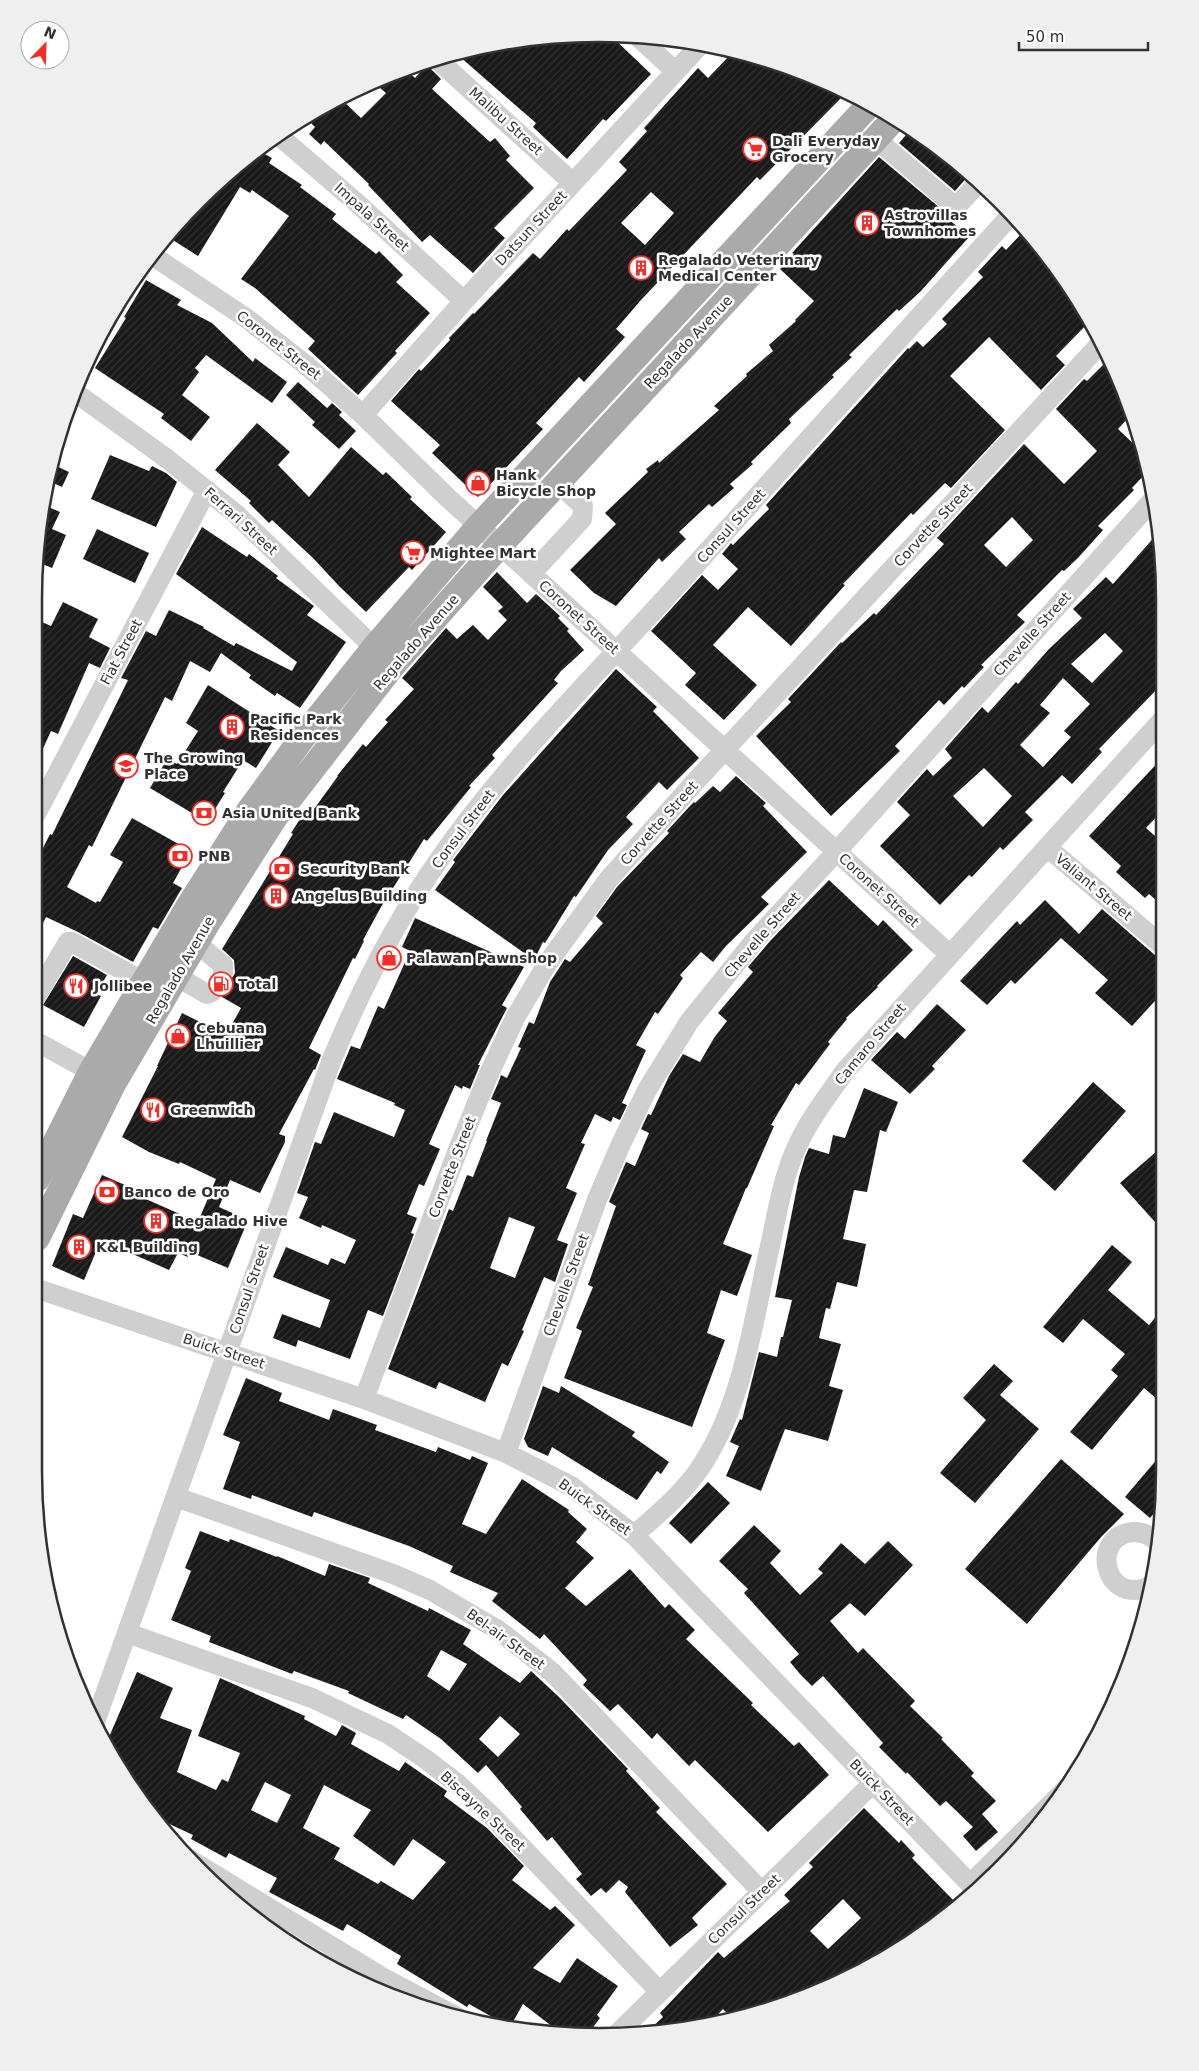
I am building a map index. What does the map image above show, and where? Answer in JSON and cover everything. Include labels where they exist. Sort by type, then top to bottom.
[{"type":"main road","name":"Regalado Avenue","points":[[42,1162],[91,1072],[198,892],[249,811],[306,733],[374,648],[479,526],[865,110]]},
{"type":"main road","name":"Regalado Avenue","points":[[42,1230],[113,1084],[196,943],[275,818],[393,665],[500,545],[889,124]]},
{"type":"street","points":[[646,45],[675,72]]},
{"type":"street","name":"Datsun Street","points":[[363,415],[464,301],[695,51]]},
{"type":"street","name":"Malibu Street","points":[[443,65],[573,183]]},
{"type":"street","points":[[876,139],[951,203],[959,204],[974,188]]},
{"type":"street","name":"Impala Street","points":[[284,140],[357,203],[464,301]]},
{"type":"street","name":"Consul Street","points":[[98,1714],[332,1059],[381,952],[410,904],[486,796],[532,742],[617,652],[1007,221]]},
{"type":"street","name":"Coronet Street","points":[[159,259],[246,318],[306,365],[363,415],[531,574],[949,954]]},
{"type":"street","name":"Corvette Street","points":[[364,1399],[458,1147],[515,1018],[547,964],[608,880],[725,750],[1096,348]]},
{"type":"street","name":"Ferrari Street","points":[[81,396],[117,420],[207,490],[242,520],[393,665]]},
{"type":"street","points":[[531,574],[582,519],[583,506],[558,483]]},
{"type":"street","name":"Fiat Street","points":[[42,803],[207,490]]},
{"type":"street","name":"Chevelle Street","points":[[506,1453],[598,1197],[647,1090],[690,1022],[755,940],[1148,505]]},
{"type":"street","name":"Camaro Street","points":[[634,1535],[683,1490],[710,1452],[721,1429],[747,1350],[785,1178],[808,1125],[845,1071],[949,954],[1156,730]]},
{"type":"street","name":"Valiant Street","points":[[1047,847],[1156,940]]},
{"type":"street","points":[[42,986],[68,942],[72,942],[144,982]]},
{"type":"street","points":[[196,943],[223,965],[223,973]]},
{"type":"street","points":[[176,976],[207,994],[212,992]]},
{"type":"street","points":[[42,1045],[113,1084]]},
{"type":"street","name":"Buick Street","points":[[42,1290],[364,1399],[506,1453],[570,1486],[596,1504],[634,1535],[972,1886]]},
{"type":"street","name":"Bel-air Street","points":[[176,1497],[393,1574],[430,1590],[498,1630],[552,1672],[762,1892]]},
{"type":"street","points":[[1144,1588],[1138,1590],[1119,1586],[1107,1570],[1107,1551],[1119,1536],[1128,1533],[1138,1532],[1147,1534],[1152,1538]]},
{"type":"street","name":"Biscayne Street","points":[[127,1633],[312,1698],[388,1734],[424,1758],[458,1784],[492,1816],[660,1992]]},
{"type":"street","name":"Consul Street","points":[[624,2027],[873,1783]]},
{"type":"street","points":[[224,1883],[378,1982]]},
{"type":"building","points":[[600,42],[618,43],[651,74],[606,121],[603,119],[567,159],[533,127],[536,123],[463,59],[527,47]]},
{"type":"building","points":[[728,57],[779,72],[841,98],[760,180],[757,177],[641,300],[616,329],[625,337],[584,382],[579,377],[536,423],[543,429],[478,497],[432,453],[440,445],[391,401],[419,369],[421,371],[450,340],[449,338],[533,253],[540,259],[567,229],[569,231],[627,170],[619,162],[647,131],[644,128],[698,68],[708,78]],"holes":[[[651,192],[674,213],[645,245],[621,223]]]},
{"type":"building","points":[[431,69],[441,79],[432,89],[490,142],[495,138],[510,156],[506,160],[534,188],[494,228],[505,238],[473,273],[430,235],[422,242],[369,184],[324,141],[321,145],[309,134],[315,127],[311,123],[346,104],[361,118],[386,93],[380,88],[412,75],[415,78],[421,72]]},
{"type":"building","points":[[906,134],[965,179],[955,191],[899,143]]},
{"type":"building","points":[[265,154],[272,158],[269,163],[302,185],[300,187],[336,214],[332,219],[376,254],[379,251],[403,275],[396,282],[430,313],[395,351],[397,353],[358,395],[308,349],[315,341],[255,288],[241,279],[289,216],[252,190],[250,193],[240,187],[198,256],[174,241],[232,181]]},
{"type":"building","points":[[879,157],[946,213],[944,215],[969,237],[920,292],[899,311],[897,309],[849,355],[852,357],[832,375],[834,377],[789,419],[791,423],[751,462],[753,464],[730,484],[734,488],[712,507],[709,504],[679,532],[686,539],[662,562],[659,558],[616,606],[594,593],[570,570],[616,524],[605,513],[648,472],[646,469],[658,460],[659,463],[719,410],[714,406],[747,376],[746,374],[773,351],[769,345],[796,321],[814,301],[780,269],[794,254],[792,253]]},
{"type":"building","points":[[1020,235],[1063,290],[1085,326],[1056,356],[1065,365],[1041,390],[989,337],[950,376],[1005,430],[951,488],[945,483],[913,515],[911,513],[843,584],[845,585],[791,646],[748,607],[713,645],[757,685],[724,720],[685,685],[696,673],[651,631],[702,575],[718,590],[738,569],[722,554],[731,543],[733,545],[769,509],[766,505],[908,348],[917,341],[923,347],[947,324],[942,319],[983,277],[978,272],[1002,246],[1006,250]]},
{"type":"building","points":[[146,280],[181,300],[177,305],[212,323],[253,362],[255,358],[287,382],[272,403],[206,355],[195,368],[199,372],[182,395],[210,417],[191,441],[161,418],[164,414],[95,368],[126,318],[124,317]]},
{"type":"building","points":[[1104,364],[1127,420],[1118,429],[1135,445],[1143,476],[1132,488],[1134,490],[1098,526],[1103,530],[1078,558],[1064,571],[1062,570],[1017,615],[1025,622],[981,665],[984,667],[944,705],[939,700],[895,746],[900,751],[831,816],[756,736],[791,702],[788,699],[841,642],[874,613],[876,615],[944,544],[937,538],[1024,444],[1064,484],[1097,451],[1056,409],[1084,379],[1087,381]],"holes":[[[1012,517],[1033,540],[1006,567],[984,545]]]},
{"type":"building","points":[[298,382],[327,408],[332,403],[342,412],[339,415],[356,431],[339,449],[312,425],[315,422],[286,395]]},
{"type":"building","points":[[257,423],[290,452],[278,465],[309,497],[351,447],[383,475],[386,472],[412,497],[410,499],[446,532],[412,570],[409,567],[366,612],[313,558],[272,520],[269,523],[249,503],[251,501],[215,470]]},
{"type":"building","points":[[110,455],[149,471],[152,466],[166,473],[177,482],[156,527],[91,499]]},
{"type":"building","points":[[58,467],[69,472],[62,487],[55,484]]},
{"type":"building","points":[[50,508],[60,512],[52,529],[66,535],[52,568],[44,565]]},
{"type":"building","points":[[202,527],[247,557],[249,554],[278,576],[276,578],[314,606],[307,615],[346,642],[300,708],[277,693],[275,696],[249,678],[251,675],[221,653],[210,672],[190,661],[172,701],[165,697],[92,847],[89,845],[67,887],[96,903],[97,901],[100,902],[123,862],[110,855],[132,818],[191,851],[173,883],[182,888],[158,929],[153,927],[133,962],[46,917],[42,925],[42,847],[50,834],[52,835],[128,680],[121,678],[146,631],[156,636],[169,610],[204,627],[234,646],[236,643],[292,671],[297,662],[176,574]]},
{"type":"building","points":[[97,529],[149,553],[135,583],[83,559]]},
{"type":"building","points":[[1153,539],[1156,600],[1156,690],[1099,749],[1102,752],[1072,784],[1062,775],[1025,812],[1033,820],[1003,850],[1000,847],[972,877],[969,875],[940,905],[880,846],[910,815],[897,802],[927,769],[933,776],[952,758],[945,749],[982,707],[988,713],[1016,682],[1018,684],[1049,649],[1082,618],[1073,609],[1106,577],[1113,584]],"holes":[[[1105,633],[1123,651],[1092,683],[1071,664]],[[1063,678],[1090,704],[1064,731],[1071,737],[1043,767],[1020,745],[1050,713],[1040,705]],[[984,768],[1012,796],[983,827],[953,796]]]},
{"type":"building","points":[[497,572],[527,603],[536,594],[560,616],[558,618],[569,629],[567,631],[584,650],[561,671],[554,680],[558,683],[492,755],[495,758],[469,786],[471,787],[427,841],[424,839],[381,907],[355,959],[353,958],[309,1048],[321,1055],[315,1070],[279,1134],[285,1136],[285,1142],[260,1193],[230,1180],[219,1207],[248,1220],[228,1268],[190,1252],[188,1257],[178,1253],[169,1270],[101,1240],[84,1280],[52,1266],[73,1214],[83,1218],[102,1175],[125,1185],[123,1189],[198,1222],[216,1179],[180,1162],[179,1164],[149,1152],[122,1137],[182,1013],[226,1035],[241,1008],[222,997],[224,993],[221,984],[229,983],[235,973],[234,960],[222,949],[304,813],[309,816],[337,776],[363,744],[366,747],[388,722],[385,720],[414,689],[402,678],[446,628],[457,639],[473,625],[488,640],[507,620],[498,611],[503,607],[483,587]]},
{"type":"building","points":[[63,602],[98,619],[89,637],[110,648],[100,668],[89,663],[58,734],[51,731],[42,751],[42,622],[51,626]]},
{"type":"building","points":[[616,669],[657,707],[653,711],[699,758],[667,790],[659,782],[626,817],[633,824],[608,850],[576,897],[574,896],[545,943],[543,942],[534,960],[435,890],[455,862],[453,860],[503,795]]},
{"type":"building","points":[[208,685],[279,731],[256,768],[243,760],[207,822],[150,788],[167,759],[177,764],[198,731],[186,723]]},
{"type":"building","points":[[1156,765],[1156,817],[1146,828],[1156,837],[1156,900],[1149,894],[1145,898],[1116,872],[1121,866],[1089,836]]},
{"type":"building","points":[[736,776],[766,803],[763,806],[807,852],[761,897],[769,904],[726,946],[713,962],[701,952],[680,975],[683,978],[658,1014],[655,1012],[636,1045],[646,1050],[622,1103],[627,1105],[620,1120],[613,1117],[611,1122],[595,1114],[581,1143],[585,1144],[566,1188],[577,1193],[557,1240],[568,1244],[555,1282],[544,1277],[522,1330],[524,1331],[508,1366],[502,1363],[485,1402],[439,1382],[436,1389],[388,1369],[449,1209],[453,1211],[467,1175],[473,1177],[487,1141],[501,1103],[491,1099],[501,1075],[507,1078],[521,1048],[518,1047],[529,1022],[534,1024],[550,982],[565,959],[570,962],[603,923],[596,916],[617,887],[669,833],[667,831],[694,802],[713,786],[720,792]],"holes":[[[509,1217],[535,1227],[515,1278],[490,1268]]]},
{"type":"building","points":[[829,880],[878,926],[883,920],[913,950],[846,1018],[828,1042],[830,1044],[799,1085],[796,1083],[771,1125],[774,1126],[723,1244],[752,1255],[737,1296],[721,1290],[707,1333],[725,1340],[692,1427],[564,1378],[582,1331],[576,1328],[593,1287],[588,1285],[616,1206],[609,1202],[626,1162],[635,1166],[649,1133],[641,1129],[648,1114],[651,1115],[669,1076],[683,1054],[700,1062],[714,1038],[727,1021],[718,1013],[753,972],[748,967],[771,940]]},
{"type":"building","points":[[1045,900],[1079,934],[1102,909],[1156,956],[1156,1000],[1132,1026],[1095,993],[1108,980],[1061,938],[1015,984],[1011,980],[987,1005],[960,981],[1017,921],[1020,925]]},
{"type":"building","points":[[415,918],[524,967],[502,1005],[507,1008],[478,1065],[480,1065],[470,1089],[463,1086],[462,1089],[455,1085],[429,1144],[440,1149],[424,1186],[419,1184],[407,1214],[417,1218],[411,1233],[414,1234],[383,1316],[368,1310],[350,1359],[298,1340],[296,1347],[273,1338],[282,1314],[320,1328],[330,1300],[273,1277],[286,1247],[328,1265],[331,1258],[345,1264],[356,1240],[322,1225],[321,1228],[299,1218],[308,1197],[297,1193],[315,1142],[321,1144],[334,1112],[394,1137],[405,1110],[394,1105],[395,1103],[337,1079],[351,1046],[360,1049],[378,1006],[384,1009],[410,951],[402,947]]},
{"type":"building","points":[[73,956],[107,975],[96,994],[101,996],[84,1027],[43,1005]]},
{"type":"building","points":[[937,1004],[966,1030],[932,1066],[935,1069],[910,1094],[871,1060],[897,1032],[905,1039]]},
{"type":"building","points":[[1093,1082],[1126,1111],[1055,1191],[1022,1161]]},
{"type":"building","points":[[864,1088],[898,1102],[886,1132],[880,1130],[867,1192],[854,1190],[843,1239],[866,1244],[857,1287],[837,1282],[830,1309],[826,1308],[819,1338],[841,1344],[829,1386],[843,1390],[828,1441],[785,1429],[761,1491],[726,1476],[739,1446],[730,1442],[740,1419],[742,1420],[759,1352],[777,1357],[781,1337],[783,1337],[792,1300],[775,1297],[799,1177],[805,1157],[809,1148],[829,1154],[833,1135],[845,1138]]},
{"type":"building","points":[[1156,1152],[1156,1223],[1120,1183]]},
{"type":"building","points":[[1112,1245],[1132,1262],[1108,1290],[1149,1325],[1156,1317],[1156,1398],[1144,1388],[1092,1450],[1070,1432],[1118,1376],[1111,1370],[1125,1354],[1083,1319],[1063,1343],[1043,1327]]},
{"type":"building","points":[[994,1364],[1013,1381],[1000,1395],[1039,1429],[975,1503],[940,1473],[986,1420],[963,1398]]},
{"type":"building","points":[[246,1378],[282,1393],[279,1401],[329,1420],[333,1409],[377,1425],[375,1430],[436,1452],[438,1447],[470,1460],[472,1456],[488,1463],[462,1524],[486,1534],[522,1479],[569,1510],[568,1512],[587,1529],[576,1542],[594,1558],[565,1588],[586,1606],[630,1569],[665,1608],[669,1604],[695,1630],[686,1639],[753,1703],[751,1705],[794,1746],[799,1742],[829,1775],[768,1832],[695,1760],[689,1766],[657,1733],[652,1739],[618,1704],[610,1711],[583,1685],[587,1680],[544,1634],[540,1639],[492,1601],[498,1593],[450,1572],[453,1566],[409,1546],[314,1512],[312,1517],[252,1495],[251,1499],[223,1489],[240,1442],[223,1435]]},
{"type":"building","points":[[543,1386],[559,1393],[561,1386],[635,1432],[632,1436],[669,1462],[661,1474],[657,1471],[637,1500],[552,1447],[548,1456],[528,1447],[524,1439]]},
{"type":"building","points":[[1061,1459],[1124,1514],[1102,1536],[1027,1624],[965,1569]]},
{"type":"building","points":[[1156,1460],[1155,1512],[1150,1518],[1125,1497]]},
{"type":"building","points":[[708,1482],[730,1503],[691,1544],[669,1523]]},
{"type":"building","points":[[754,1525],[781,1551],[770,1563],[800,1595],[823,1573],[818,1569],[841,1543],[865,1564],[888,1541],[913,1565],[865,1616],[850,1603],[830,1621],[858,1653],[863,1648],[915,1701],[910,1706],[943,1738],[941,1739],[974,1773],[971,1776],[996,1801],[982,1814],[998,1832],[976,1851],[963,1836],[973,1827],[946,1801],[940,1806],[879,1747],[883,1743],[823,1676],[812,1686],[800,1674],[790,1662],[799,1654],[744,1593],[748,1589],[719,1561]]},
{"type":"building","points":[[200,1531],[229,1542],[230,1539],[325,1576],[329,1564],[370,1578],[368,1583],[428,1611],[429,1608],[471,1630],[463,1644],[520,1683],[531,1671],[559,1697],[628,1769],[626,1771],[660,1808],[656,1812],[727,1884],[692,1918],[698,1925],[670,1947],[625,1892],[628,1887],[619,1880],[606,1893],[601,1888],[591,1896],[576,1879],[582,1874],[552,1837],[547,1841],[520,1809],[522,1807],[486,1765],[478,1773],[441,1739],[406,1715],[403,1719],[348,1693],[349,1691],[294,1671],[292,1674],[209,1642],[211,1636],[171,1620],[191,1571],[185,1568]],"holes":[[[441,1650],[467,1664],[449,1691],[427,1676]],[[500,1716],[520,1734],[498,1757],[479,1739]]]},
{"type":"building","points":[[137,1672],[173,1688],[160,1718],[192,1730],[177,1772],[216,1790],[222,1779],[228,1782],[240,1753],[198,1736],[220,1678],[305,1716],[304,1719],[336,1736],[342,1725],[356,1733],[351,1744],[399,1771],[405,1762],[447,1791],[444,1796],[487,1828],[524,1866],[512,1880],[550,1910],[555,1906],[575,1925],[533,1968],[560,1983],[577,1958],[618,1986],[597,2015],[600,2018],[593,2028],[552,2026],[523,2004],[513,2022],[495,2019],[469,2004],[467,2007],[397,1964],[401,1956],[347,1924],[343,1931],[269,1892],[277,1878],[229,1853],[226,1858],[191,1839],[193,1835],[168,1823],[136,1781],[109,1736]],"holes":[[[265,1782],[291,1795],[277,1823],[251,1810]],[[324,1785],[371,1810],[353,1836],[394,1866],[413,1839],[446,1862],[413,1900],[381,1881],[378,1884],[334,1859],[340,1848],[303,1828]]]},
{"type":"building","points":[[864,1808],[899,1843],[901,1840],[915,1855],[912,1858],[954,1901],[909,1935],[878,1954],[813,1986],[744,2010],[728,2014],[723,2009],[716,2016],[654,2025],[663,2017],[660,2013],[718,1952],[724,1958],[790,1901],[784,1895],[813,1867],[809,1863]],"holes":[[[843,1899],[861,1918],[828,1949],[810,1931]]]},
{"type":"place","name":"Dali Everyday Grocery","points":[[755,149]]},
{"type":"place","name":"Astrovillas Townhomes","points":[[867,223]]},
{"type":"place","name":"Regalado Veterinary Medical Center","points":[[641,268]]},
{"type":"place","name":"Hank Bicycle Shop","points":[[478,483]]},
{"type":"place","name":"Mightee Mart","points":[[413,553]]},
{"type":"place","name":"Pacific Park Residences","points":[[232,727]]},
{"type":"place","name":"The Growing Place","points":[[126,766]]},
{"type":"place","name":"Asia United Bank","points":[[204,813]]},
{"type":"place","name":"PNB","points":[[180,856]]},
{"type":"place","name":"Security Bank","points":[[282,869]]},
{"type":"place","name":"Angelus Building","points":[[276,896]]},
{"type":"place","name":"Palawan Pawnshop","points":[[389,958]]},
{"type":"place","name":"Total","points":[[221,984]]},
{"type":"place","name":"Jollibee","points":[[76,986]]},
{"type":"place","name":"Cebuana Lhuillier","points":[[178,1036]]},
{"type":"place","name":"Greenwich","points":[[153,1110]]},
{"type":"place","name":"Banco de Oro","points":[[107,1192]]},
{"type":"place","name":"Regalado Hive","points":[[156,1221]]},
{"type":"place","name":"K&L Building","points":[[79,1247]]}]
